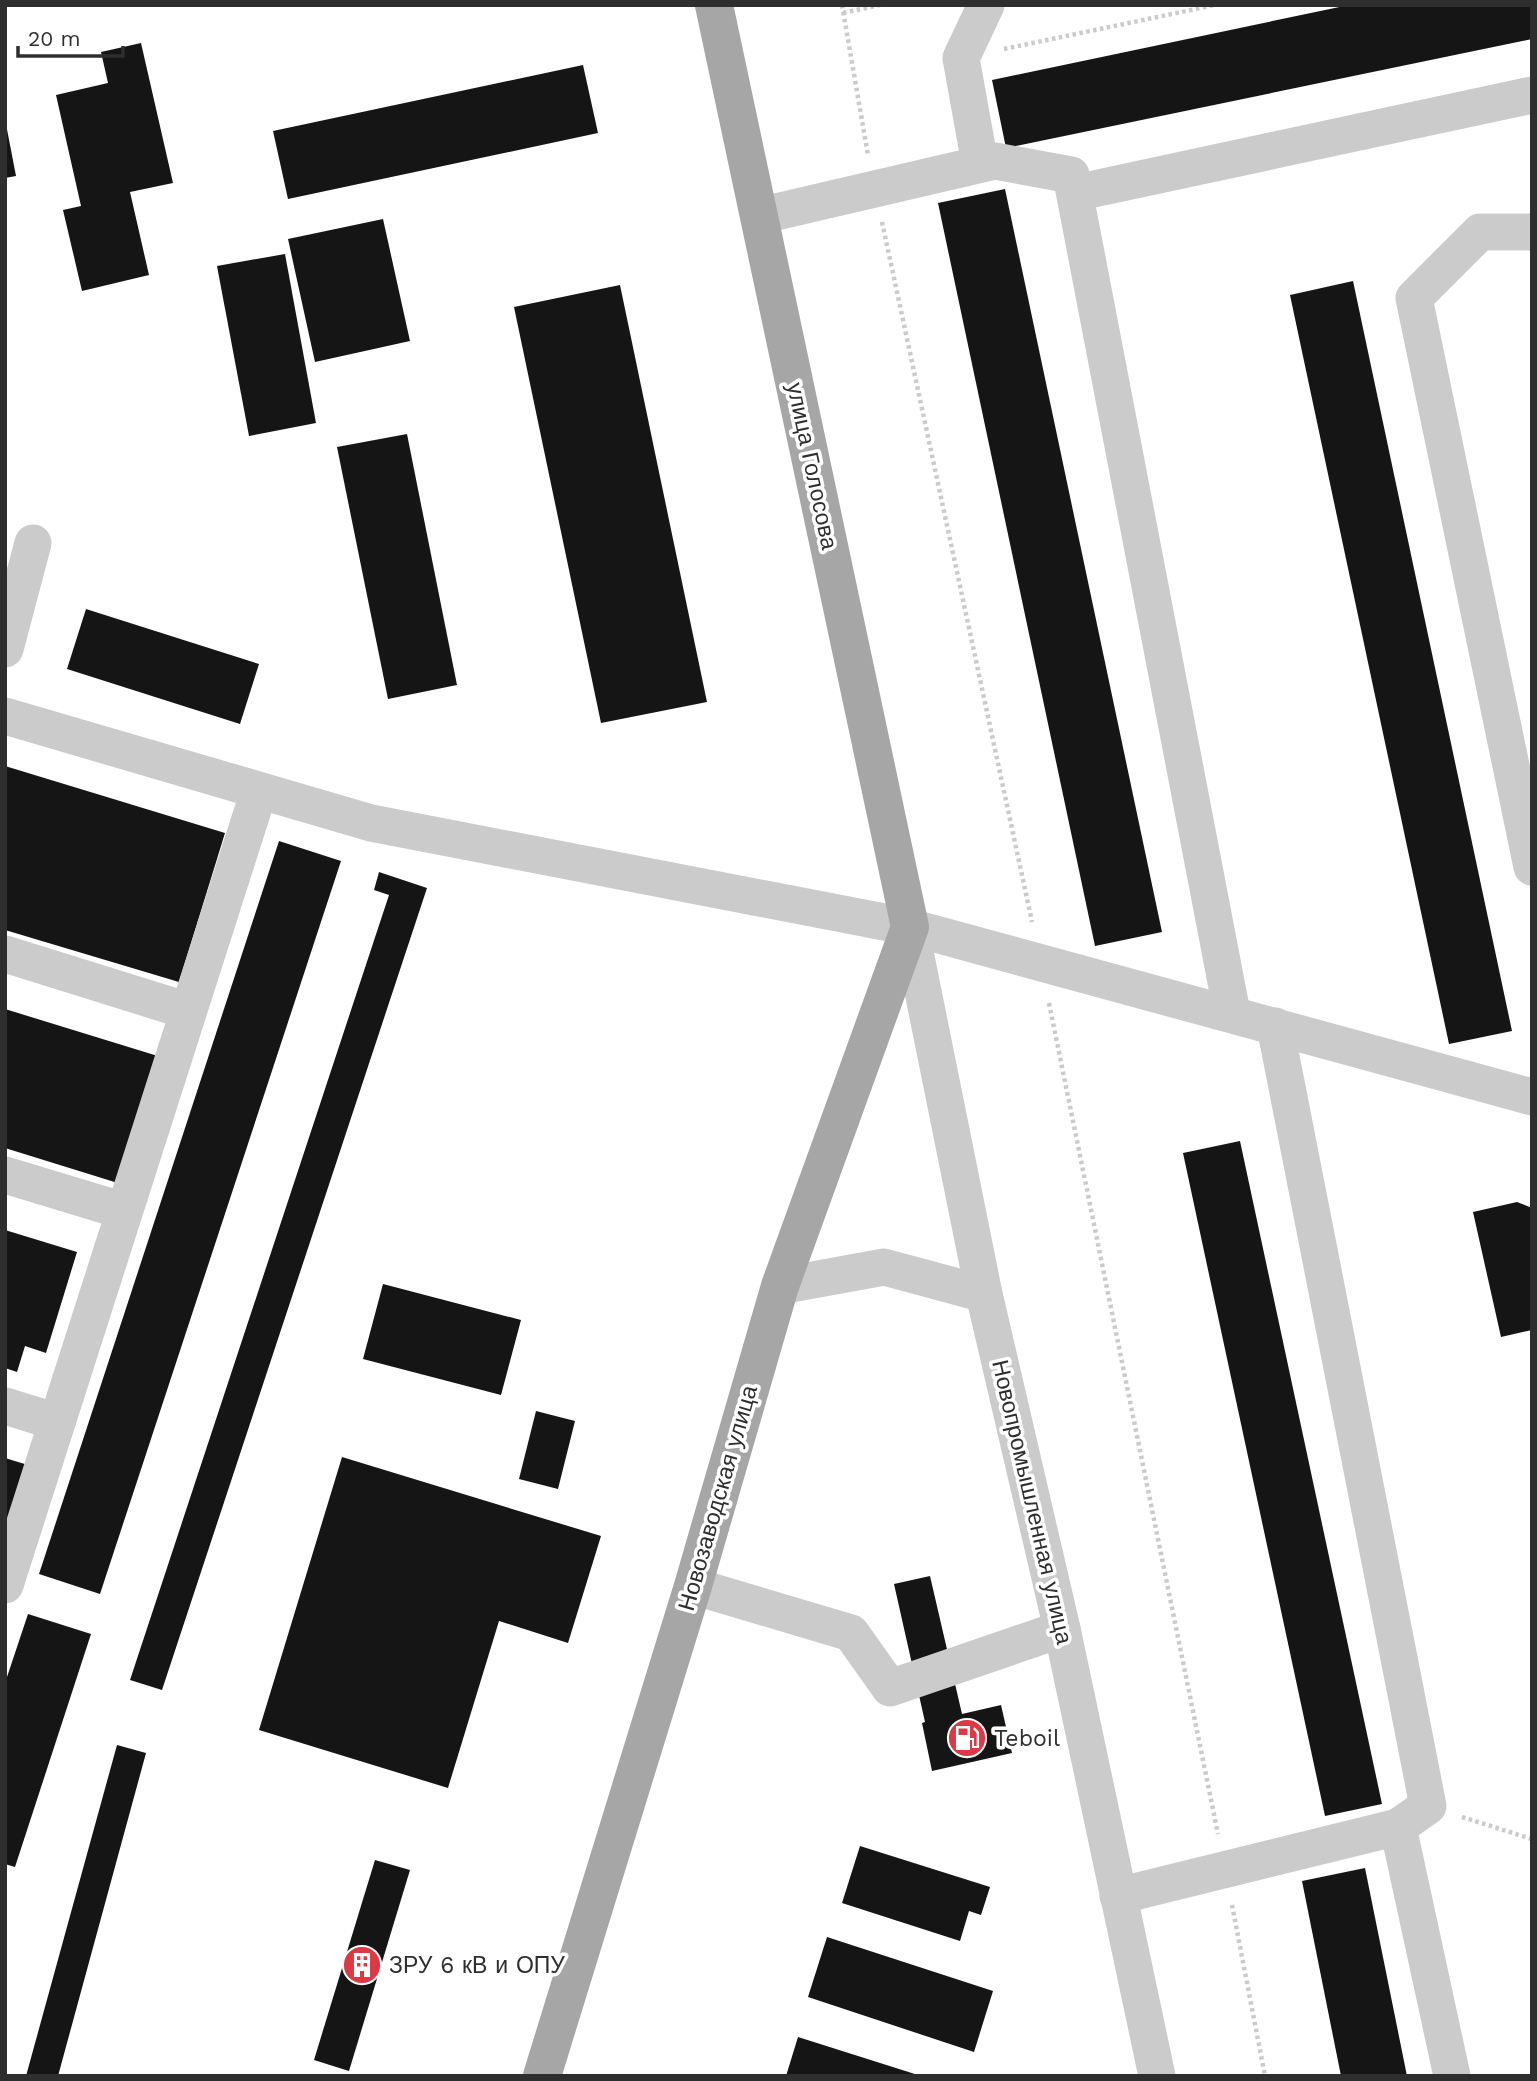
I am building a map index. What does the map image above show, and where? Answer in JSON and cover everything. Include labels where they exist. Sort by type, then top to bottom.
[{"type":"main road","name":"улица Голосова","points":[[714,5],[910,927]]},
{"type":"main road","name":"Новозаводская улица","points":[[542,2076],[693,1586],[780,1286],[910,927]]},
{"type":"street","points":[[980,164],[961,58],[986,5]]},
{"type":"street","points":[[1075,193],[1532,95]]},
{"type":"street","points":[[759,216],[995,161],[1071,174],[1232,1013]]},
{"type":"street","points":[[1532,232],[1480,232],[1414,298],[1532,867]]},
{"type":"street","points":[[5,649],[33,543]]},
{"type":"street","points":[[5,716],[371,823],[910,927],[1532,1097]]},
{"type":"street","points":[[5,1585],[259,790]]},
{"type":"street","name":"Новопромышленная улица","points":[[910,927],[984,1294],[1062,1629],[1157,2076]]},
{"type":"street","points":[[5,954],[188,1011]]},
{"type":"street","points":[[1118,1896],[1398,1827],[1428,1806],[1275,1026]]},
{"type":"street","points":[[5,1175],[124,1211]]},
{"type":"street","points":[[780,1286],[884,1267],[984,1294]]},
{"type":"street","points":[[5,1406],[57,1422]]},
{"type":"street","points":[[693,1586],[850,1633],[890,1688],[1062,1629]]},
{"type":"street","points":[[1398,1827],[1452,2076]]},
{"type":"path","points":[[842,5],[874,188],[1041,961],[1265,2076]]},
{"type":"path","points":[[843,13],[880,5]]},
{"type":"path","points":[[961,58],[1215,5]]},
{"type":"path","points":[[1428,1806],[1532,1839]]},
{"type":"building","points":[[1349,5],[1532,5],[1532,39],[1006,148],[992,80]]},
{"type":"building","points":[[141,43],[173,183],[130,192],[149,275],[82,291],[63,210],[81,206],[56,95],[108,83],[101,52]]},
{"type":"building","points":[[583,65],[598,133],[288,199],[273,131]]},
{"type":"building","points":[[5,119],[16,176],[5,178]]},
{"type":"building","points":[[1005,189],[1162,932],[1095,946],[938,203]]},
{"type":"building","points":[[383,219],[410,341],[315,362],[288,239]]},
{"type":"building","points":[[285,254],[316,423],[249,436],[217,266]]},
{"type":"building","points":[[1353,281],[1512,1031],[1449,1044],[1290,295]]},
{"type":"building","points":[[620,285],[707,702],[601,723],[514,307]]},
{"type":"building","points":[[407,434],[457,685],[388,699],[337,447]]},
{"type":"building","points":[[86,609],[259,664],[240,724],[67,669]]},
{"type":"building","points":[[5,766],[225,833],[179,982],[5,930]]},
{"type":"building","points":[[279,841],[341,861],[100,1594],[39,1574]]},
{"type":"building","points":[[379,872],[427,888],[162,1690],[130,1680],[389,895],[374,890]]},
{"type":"building","points":[[5,1009],[161,1057],[121,1184],[5,1148]]},
{"type":"building","points":[[1240,1141],[1382,1804],[1325,1816],[1183,1153]]},
{"type":"building","points":[[1517,1202],[1532,1208],[1532,1330],[1501,1337],[1473,1212]]},
{"type":"building","points":[[5,1230],[77,1252],[46,1353],[25,1346],[17,1372],[5,1368]]},
{"type":"building","points":[[383,1284],[521,1320],[501,1395],[363,1359]]},
{"type":"building","points":[[536,1411],[575,1421],[558,1489],[519,1479]]},
{"type":"building","points":[[342,1457],[601,1536],[568,1643],[499,1621],[448,1788],[259,1730]]},
{"type":"building","points":[[5,1458],[28,1465],[5,1536]]},
{"type":"building","points":[[930,1576],[962,1714],[1001,1705],[1012,1753],[932,1771],[922,1723],[925,1722],[894,1584]]},
{"type":"building","points":[[28,1614],[91,1634],[15,1867],[5,1864],[5,1683]]},
{"type":"building","points":[[117,1745],[146,1753],[58,2076],[26,2076]]},
{"type":"building","points":[[860,1846],[990,1887],[981,1915],[969,1911],[960,1941],[842,1903]]},
{"type":"building","name":"ЗРУ 6 кВ и ОПУ","points":[[375,1860],[410,1870],[349,2071],[314,2060]]},
{"type":"building","points":[[1365,1868],[1407,2076],[1341,2076],[1302,1881]]},
{"type":"building","points":[[827,1937],[993,1991],[974,2052],[808,1997]]},
{"type":"building","points":[[798,2037],[918,2075],[918,2076],[786,2076]]},
{"type":"place","name":"Teboil","points":[[967,1738]]},
{"type":"place","name":"ЗРУ 6 кВ и ОПУ","points":[[362,1965]]}]
